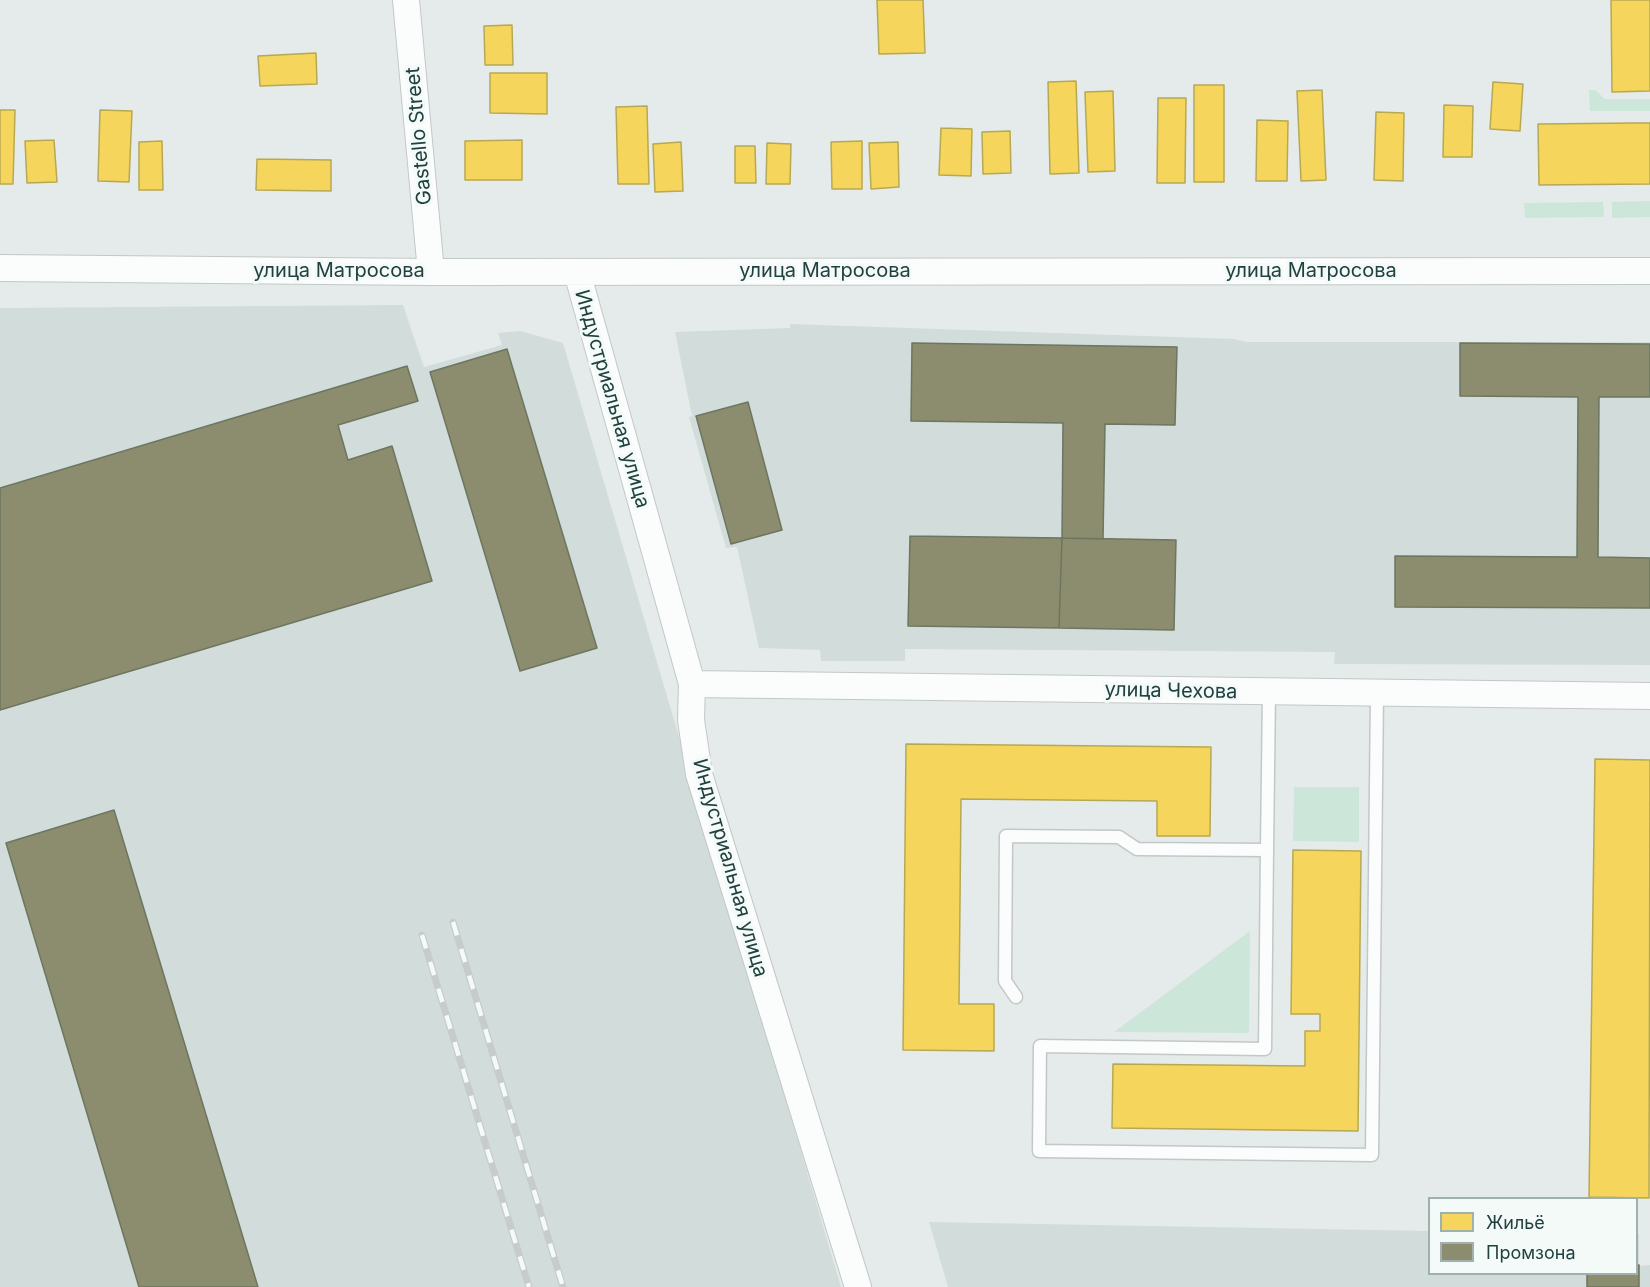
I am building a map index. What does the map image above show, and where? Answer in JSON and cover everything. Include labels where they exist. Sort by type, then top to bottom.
[{"type":"street","name":"Gastello Street","points":[[406,0],[431,272]]},
{"type":"street","name":"улица Матросова","points":[[0,268],[431,272],[1650,270]]},
{"type":"street","name":"Индустриальная улица","points":[[576,272],[692,684],[691,720],[699,774],[858,1287]]},
{"type":"street","name":"улица Чехова","points":[[692,684],[1650,696]]},
{"type":"lane","points":[[1269,692],[1265,1049],[1040,1046],[1039,1151],[1372,1155],[1377,693]]},
{"type":"lane","points":[[1016,997],[1005,981],[1006,836],[1119,837],[1137,849],[1268,850]]},
{"type":"shaded area","points":[[403,305],[424,367],[502,345],[498,333],[520,331],[563,343],[841,1287],[0,1287],[0,308]]},
{"type":"shaded area","points":[[790,324],[1234,339],[1247,342],[1650,342],[1650,665],[1334,664],[1335,652],[905,649],[905,661],[821,661],[820,650],[759,648],[737,547],[726,548],[689,417],[692,416],[675,332],[790,328]]},
{"type":"shaded area","points":[[929,1222],[1428,1231],[1428,1275],[1638,1275],[1639,1234],[1639,1266],[1650,1265],[1650,1287],[948,1287]]},
{"type":"green space","points":[[1589,90],[1595,90],[1605,99],[1650,99],[1650,111],[1590,111]]},
{"type":"green space","points":[[1650,201],[1650,217],[1612,218],[1612,202]]},
{"type":"green space","points":[[1603,202],[1604,217],[1525,218],[1524,203]]},
{"type":"green space","points":[[1294,787],[1359,787],[1359,842],[1293,841]]},
{"type":"green space","points":[[1250,931],[1249,1033],[1114,1032]]},
{"type":"building: Жильё","points":[[877,0],[923,0],[925,53],[879,54]]},
{"type":"building: Жильё","points":[[1611,0],[1650,0],[1650,91],[1612,92]]},
{"type":"building: Жильё","points":[[512,25],[513,65],[485,65],[484,26]]},
{"type":"building: Жильё","points":[[316,53],[317,84],[260,86],[258,56]]},
{"type":"building: Жильё","points":[[490,73],[547,73],[547,114],[490,113]]},
{"type":"building: Жильё","points":[[1076,81],[1079,173],[1050,174],[1048,82]]},
{"type":"building: Жильё","points":[[1493,82],[1523,84],[1520,131],[1490,129]]},
{"type":"building: Жильё","points":[[1194,85],[1224,85],[1224,182],[1194,182]]},
{"type":"building: Жильё","points":[[1322,90],[1326,180],[1301,181],[1297,91]]},
{"type":"building: Жильё","points":[[1113,91],[1115,171],[1088,172],[1085,92]]},
{"type":"building: Жильё","points":[[1158,98],[1186,98],[1185,183],[1157,183]]},
{"type":"building: Жильё","points":[[1444,105],[1473,106],[1472,157],[1443,157]]},
{"type":"building: Жильё","points":[[647,106],[649,184],[618,184],[616,107]]},
{"type":"building: Жильё","points":[[0,110],[15,110],[13,184],[0,184]]},
{"type":"building: Жильё","points":[[100,110],[132,111],[129,182],[98,181]]},
{"type":"building: Жильё","points":[[1376,112],[1404,113],[1403,181],[1374,180]]},
{"type":"building: Жильё","points":[[1257,120],[1288,121],[1287,181],[1256,181]]},
{"type":"building: Жильё","points":[[1650,123],[1650,184],[1539,185],[1538,124]]},
{"type":"building: Жильё","points":[[941,128],[972,129],[971,176],[939,175]]},
{"type":"building: Жильё","points":[[1010,131],[1011,173],[983,174],[982,132]]},
{"type":"building: Жильё","points":[[54,140],[57,182],[27,183],[25,141]]},
{"type":"building: Жильё","points":[[522,140],[522,180],[465,180],[465,141]]},
{"type":"building: Жильё","points":[[162,141],[163,190],[139,190],[139,142]]},
{"type":"building: Жильё","points":[[862,141],[862,189],[832,189],[831,142]]},
{"type":"building: Жильё","points":[[681,142],[683,191],[655,192],[653,144]]},
{"type":"building: Жильё","points":[[898,142],[899,187],[871,189],[869,143]]},
{"type":"building: Жильё","points":[[767,143],[791,144],[790,184],[766,184]]},
{"type":"building: Жильё","points":[[735,146],[755,146],[756,183],[735,183]]},
{"type":"building: Жильё","points":[[257,159],[331,160],[331,191],[256,190]]},
{"type":"building: Жильё","points":[[906,744],[1211,747],[1210,836],[1157,836],[1157,801],[961,799],[959,1004],[994,1004],[994,1051],[903,1050]]},
{"type":"building: Жильё","points":[[1595,759],[1650,760],[1649,1198],[1589,1197]]},
{"type":"building: Жильё","points":[[1293,850],[1361,851],[1358,1131],[1112,1128],[1113,1064],[1305,1066],[1305,1031],[1320,1031],[1320,1014],[1291,1014]]},
{"type":"building: Промзона","points":[[912,343],[1177,347],[1175,425],[1105,424],[1103,539],[1062,538],[1063,423],[911,421]]},
{"type":"building: Промзона","points":[[1460,343],[1650,344],[1650,397],[1599,397],[1598,557],[1650,558],[1650,608],[1395,607],[1395,556],[1577,557],[1578,397],[1460,396]]},
{"type":"building: Промзона","points":[[507,349],[597,648],[520,671],[430,372]]},
{"type":"building: Промзона","points":[[407,366],[418,401],[338,425],[348,460],[392,446],[432,581],[0,710],[0,488]]},
{"type":"building: Промзона","points":[[748,402],[782,530],[731,544],[696,416]]},
{"type":"building: Промзона","points":[[910,536],[1062,538],[1059,628],[908,626]]},
{"type":"building: Промзона","points":[[1062,538],[1176,540],[1174,630],[1059,628]]},
{"type":"building: Промзона","points":[[114,810],[258,1287],[139,1287],[6,843]]},
{"type":"building: Промзона","points":[[1639,1265],[1639,1287],[1587,1287],[1587,1275],[1638,1275]]},
{"type":"railway","points":[[453,922],[563,1287]]},
{"type":"railway","points":[[422,935],[529,1287]]}]
